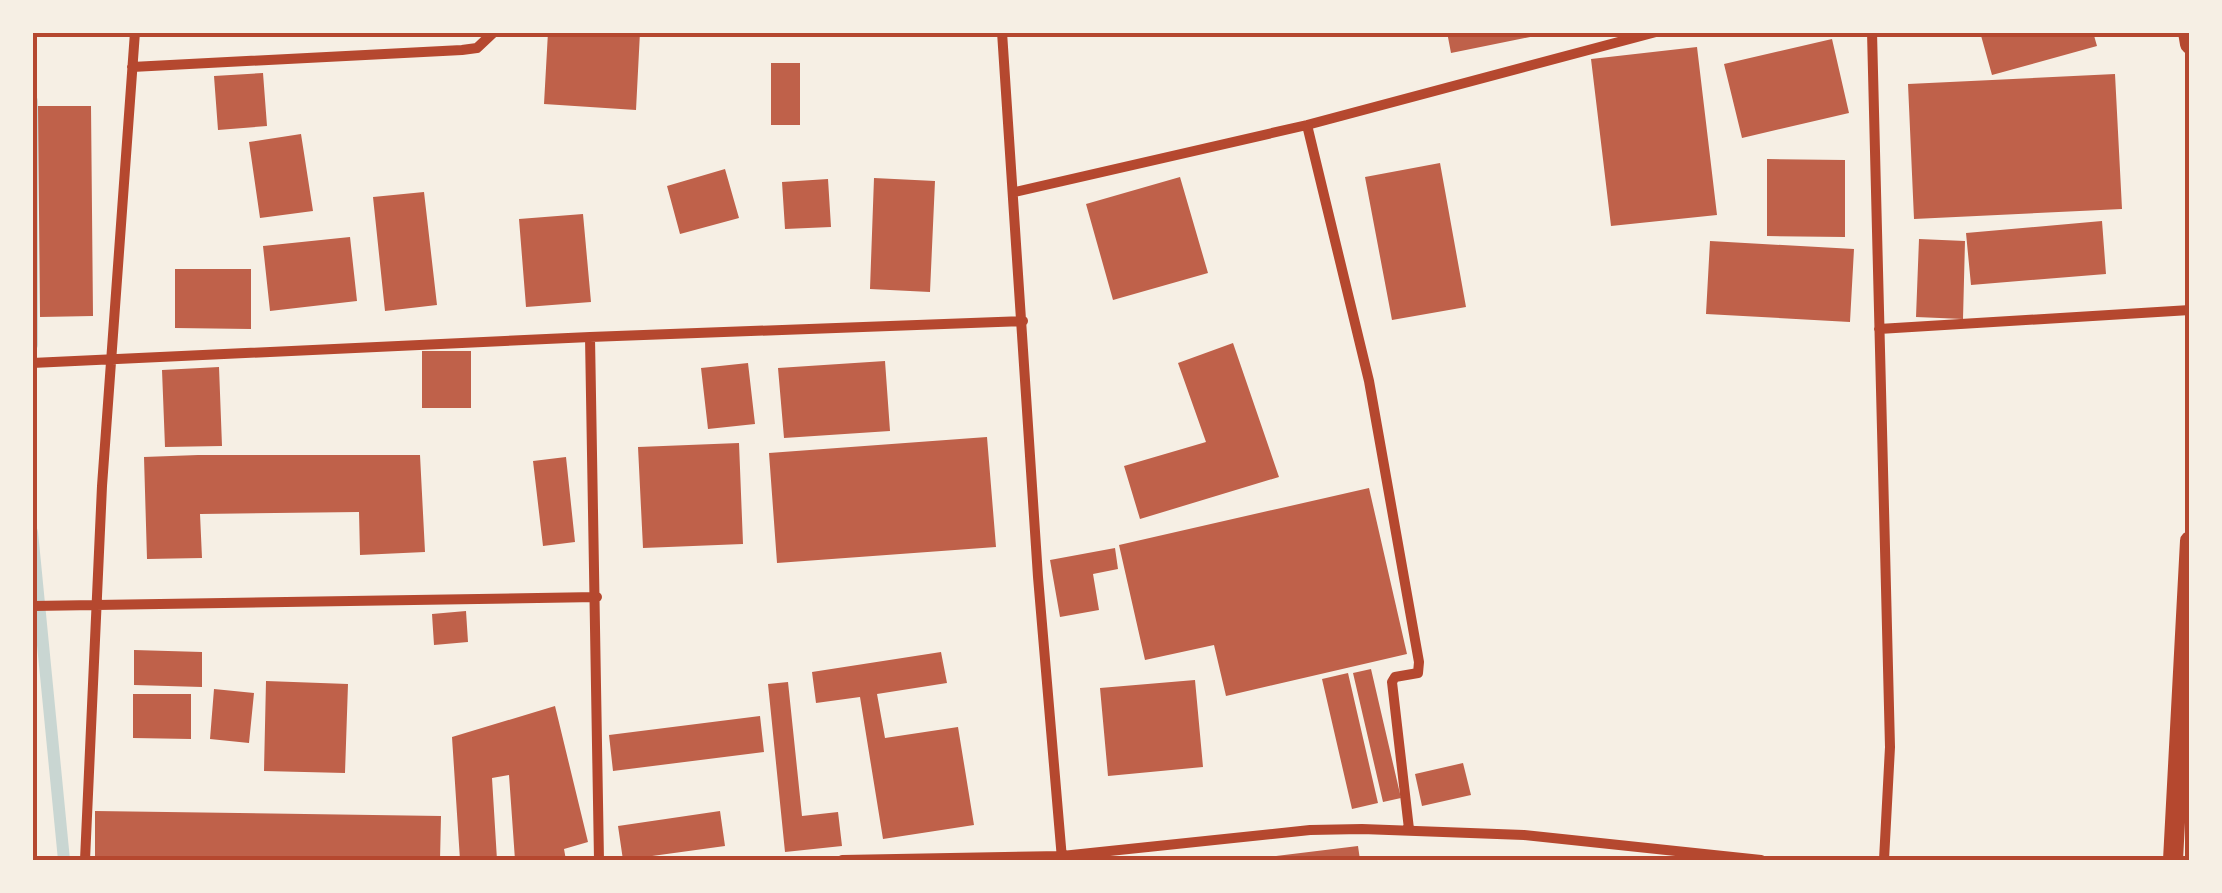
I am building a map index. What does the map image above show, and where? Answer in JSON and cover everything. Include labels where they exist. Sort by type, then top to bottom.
[{"type":"main road","points":[[2188,32],[2190,44]]},
{"type":"main road","points":[[2173,860],[2182,825],[2190,542]]},
{"type":"street","points":[[85,860],[110,360],[135,32]]},
{"type":"street","points":[[132,66],[462,50],[476,48],[494,32]]},
{"type":"street","points":[[1002,32],[1038,578],[1062,858]]},
{"type":"street","points":[[1014,192],[1307,125],[1656,32]]},
{"type":"street","points":[[1872,32],[1890,747],[1884,860]]},
{"type":"street","points":[[1307,125],[1369,381],[1420,662],[1418,672],[1395,677],[1392,682],[1408,830]]},
{"type":"street","points":[[1880,329],[2190,310]]},
{"type":"street","points":[[32,363],[1023,322]]},
{"type":"street","points":[[590,337],[599,860]]},
{"type":"street","points":[[32,606],[596,597]]},
{"type":"street","points":[[842,860],[1062,858],[1310,830],[1408,830],[1524,835],[1761,860]]},
{"type":"building","points":[[548,32],[640,32],[636,110],[544,104]]},
{"type":"building","points":[[1447,32],[1545,32],[1545,34],[1451,53]]},
{"type":"building","points":[[1980,32],[2093,32],[2097,46],[1992,75]]},
{"type":"building","points":[[1832,39],[1849,113],[1742,138],[1724,64]]},
{"type":"building","points":[[1697,47],[1717,215],[1611,226],[1591,59]]},
{"type":"building","points":[[771,63],[800,63],[800,125],[771,125]]},
{"type":"building","points":[[263,73],[267,126],[218,130],[214,76]]},
{"type":"building","points":[[2115,74],[2122,209],[1914,219],[1908,84]]},
{"type":"building","points":[[38,106],[91,106],[93,316],[40,317]]},
{"type":"building","points":[[301,134],[313,211],[260,218],[249,142]]},
{"type":"building","points":[[1767,159],[1845,160],[1845,237],[1767,236]]},
{"type":"building","points":[[1440,163],[1466,307],[1392,320],[1365,177]]},
{"type":"building","points":[[725,169],[739,218],[680,234],[667,186]]},
{"type":"building","points":[[1180,177],[1208,273],[1113,300],[1086,204]]},
{"type":"building","points":[[874,178],[935,181],[930,292],[870,289]]},
{"type":"building","points":[[828,179],[831,227],[785,229],[782,182]]},
{"type":"building","points":[[424,192],[437,305],[385,311],[373,197]]},
{"type":"building","points":[[583,214],[591,302],[526,307],[519,219]]},
{"type":"building","points":[[2102,221],[2106,274],[1971,285],[1966,233]]},
{"type":"building","points":[[350,237],[357,301],[270,311],[263,246]]},
{"type":"building","points":[[1919,239],[1965,241],[1963,319],[1916,317]]},
{"type":"building","points":[[1710,241],[1854,249],[1850,322],[1706,314]]},
{"type":"building","points":[[175,269],[251,269],[251,329],[175,328]]},
{"type":"building","points":[[1233,343],[1279,477],[1140,519],[1124,466],[1206,442],[1178,363]]},
{"type":"building","points":[[422,351],[471,351],[471,408],[422,408]]},
{"type":"building","points":[[885,361],[890,431],[784,438],[778,368]]},
{"type":"building","points":[[748,363],[755,424],[708,429],[701,368]]},
{"type":"building","points":[[219,367],[222,446],[165,447],[162,370]]},
{"type":"building","points":[[987,437],[996,547],[777,563],[769,453]]},
{"type":"building","points":[[739,443],[743,544],[643,548],[638,447]]},
{"type":"building","points":[[420,455],[425,552],[360,555],[359,512],[200,514],[202,558],[147,559],[144,457]]},
{"type":"building","points":[[566,457],[575,542],[543,546],[533,461]]},
{"type":"building","points":[[1369,488],[1407,654],[1226,696],[1214,645],[1145,660],[1119,545]]},
{"type":"building","points":[[1115,548],[1118,569],[1093,574],[1099,610],[1060,617],[1050,560]]},
{"type":"building","points":[[466,611],[468,642],[434,645],[432,614]]},
{"type":"building","points":[[134,650],[202,652],[202,687],[134,685]]},
{"type":"building","points":[[941,652],[947,683],[877,694],[885,738],[958,727],[974,825],[883,839],[860,697],[816,703],[812,672]]},
{"type":"building","points":[[1371,669],[1401,798],[1383,802],[1353,673]]},
{"type":"building","points":[[1348,673],[1378,803],[1352,809],[1322,679]]},
{"type":"building","points":[[1195,680],[1203,767],[1108,776],[1100,688]]},
{"type":"building","points":[[266,681],[348,684],[345,773],[264,771]]},
{"type":"building","points":[[788,682],[802,816],[838,812],[842,846],[785,852],[768,684]]},
{"type":"building","points":[[214,689],[254,693],[249,743],[210,739]]},
{"type":"building","points":[[133,694],[191,694],[191,739],[133,738]]},
{"type":"building","points":[[555,706],[588,842],[564,849],[566,860],[515,860],[509,775],[492,778],[497,860],[460,860],[452,737]]},
{"type":"building","points":[[760,716],[764,752],[613,771],[609,735]]},
{"type":"building","points":[[1463,763],[1471,795],[1422,806],[1415,774]]},
{"type":"building","points":[[95,811],[441,816],[440,860],[95,860]]},
{"type":"building","points":[[720,811],[725,846],[623,860],[618,826]]},
{"type":"building","points":[[1358,846],[1360,860],[1276,860],[1276,856]]},
{"type":"waterway","points":[[32,101],[32,345]]},
{"type":"waterway","points":[[32,532],[64,860]]}]
